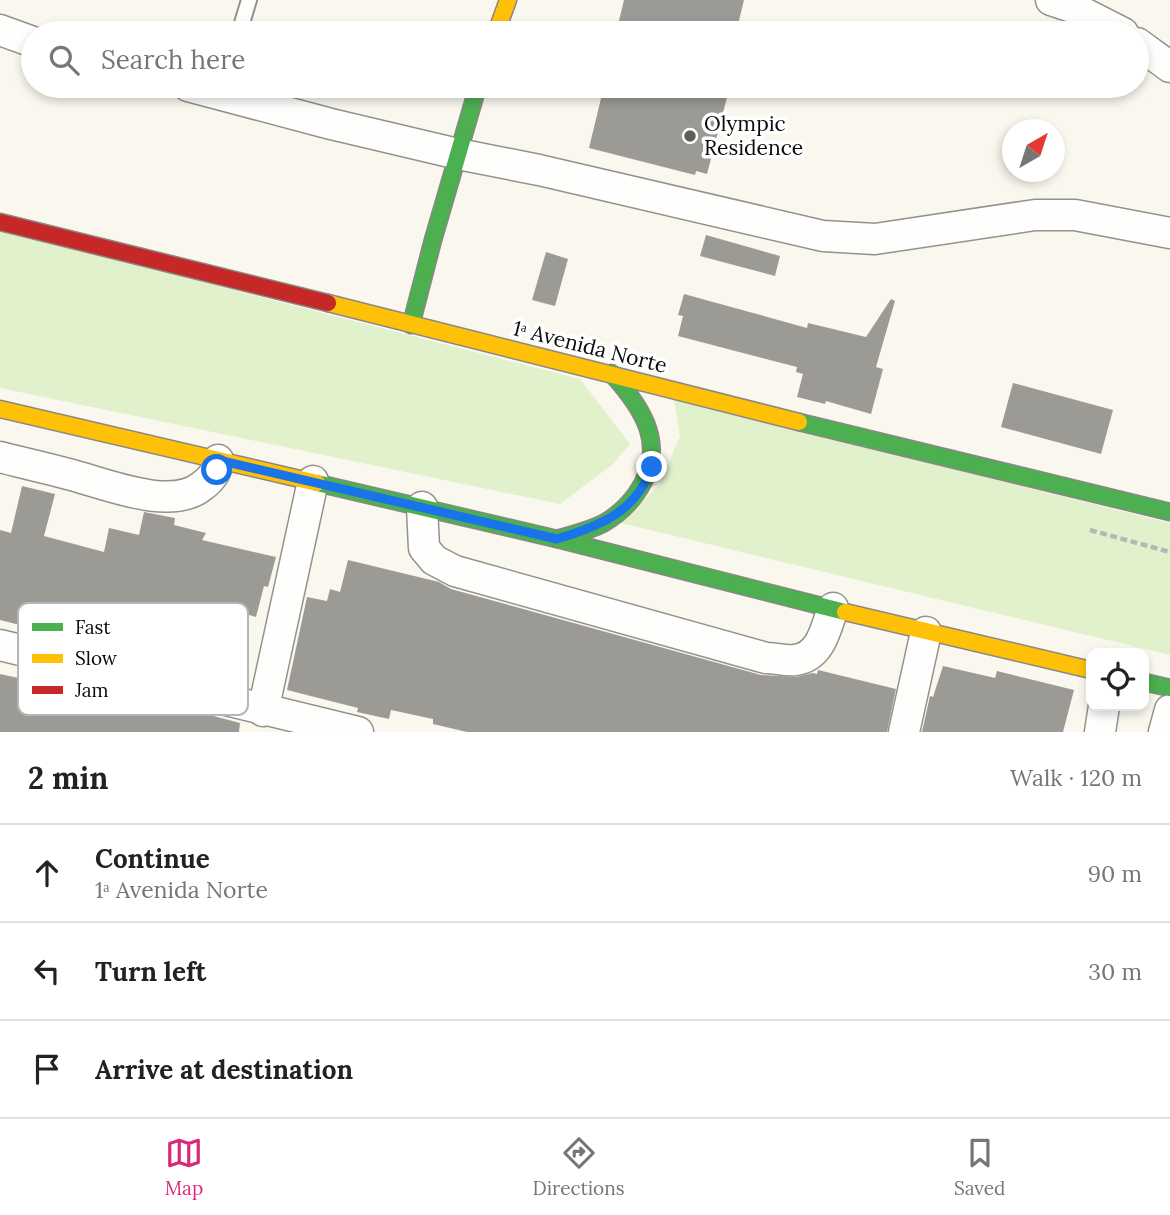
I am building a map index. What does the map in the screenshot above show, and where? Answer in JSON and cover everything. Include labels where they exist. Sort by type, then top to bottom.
[{"type":"main road","points":[[500,21],[508,0]]},
{"type":"main road","points":[[411,326],[474,98]]},
{"type":"main road","name":"1ᵃ Avenida Norte","points":[[0,222],[411,326],[611,373],[841,433],[1170,512]]},
{"type":"main road","points":[[557,539],[606,523],[640,490],[652,467],[653,453],[638,403],[611,373]]},
{"type":"main road","points":[[0,409],[557,539],[926,632],[1086,669]]},
{"type":"main road","points":[[1149,683],[1170,688]]},
{"type":"street","points":[[1051,0],[1072,6],[1100,21]]},
{"type":"street","points":[[0,30],[21,38]]},
{"type":"street","points":[[1149,52],[1170,67]]},
{"type":"street","points":[[248,98],[331,124],[823,236],[875,239],[1035,215],[1075,215],[1170,233]]},
{"type":"street","points":[[0,457],[131,492],[172,497],[192,494],[207,482],[217,470],[218,460]]},
{"type":"street","points":[[263,711],[313,481]]},
{"type":"street","points":[[422,507],[424,548],[435,560],[455,571],[766,657],[796,660],[811,653],[822,642],[833,608]]},
{"type":"street","points":[[904,732],[926,632]]},
{"type":"street","points":[[0,645],[18,650]]},
{"type":"street","points":[[248,707],[358,732]]},
{"type":"street","points":[[1164,732],[1170,710]]},
{"type":"street","points":[[1100,732],[1103,711]]},
{"type":"lane","points":[[243,21],[249,0]]},
{"type":"green space","points":[[0,230],[580,379],[630,444],[613,464],[560,504],[0,388]]},
{"type":"green space","points":[[674,400],[1170,523],[1170,655],[621,523],[660,484],[680,436]]},
{"type":"building","points":[[624,0],[744,0],[739,21],[619,21]]},
{"type":"building","points":[[601,98],[727,98],[707,174],[696,171],[695,175],[589,148]]},
{"type":"building","points":[[706,235],[780,256],[775,276],[700,256]]},
{"type":"building","points":[[546,252],[568,259],[555,306],[532,300]]},
{"type":"building","points":[[684,294],[807,328],[808,323],[866,337],[891,299],[895,301],[876,367],[883,369],[871,414],[826,401],[825,404],[797,397],[803,374],[796,372],[797,367],[678,336],[683,316],[678,315]]},
{"type":"building","points":[[1013,383],[1113,410],[1101,454],[1001,427]]},
{"type":"building","points":[[22,486],[55,494],[44,536],[104,552],[109,528],[139,535],[144,512],[175,518],[174,525],[206,533],[202,540],[276,557],[268,587],[264,586],[256,617],[248,615],[248,603],[18,603],[18,624],[0,620],[0,530],[11,533]]},
{"type":"building","points":[[348,560],[439,582],[451,589],[761,675],[796,677],[817,674],[818,670],[896,689],[887,732],[467,732],[433,724],[433,719],[391,710],[389,719],[357,712],[358,708],[287,690],[307,597],[327,601],[330,589],[340,592]]},
{"type":"building","points":[[943,666],[995,678],[997,671],[1074,690],[1063,732],[922,732],[930,696],[933,697]]},
{"type":"building","points":[[0,674],[18,678],[18,715],[210,715],[240,723],[239,732],[0,732]]},
{"type":"traffic: fast","points":[[411,325],[474,98]]},
{"type":"traffic: fast","points":[[557,539],[593,528],[617,514],[636,494],[646,477],[651,461],[648,430],[633,401],[611,373]]},
{"type":"traffic: fast","points":[[799,422],[1170,512]]},
{"type":"traffic: fast","points":[[317,483],[557,539],[845,612]]},
{"type":"traffic: fast","points":[[1149,683],[1170,688]]},
{"type":"traffic: slow","points":[[500,21],[508,0]]},
{"type":"traffic: slow","points":[[328,303],[799,422]]},
{"type":"traffic: slow","points":[[0,409],[317,483]]},
{"type":"traffic: slow","points":[[845,612],[1086,669]]},
{"type":"traffic: jam","points":[[0,222],[328,303]]},
{"type":"place","name":"Olympic Residence","points":[[690,136]]},
{"type":"route","points":[[217,470],[218,460],[557,539],[606,523],[640,490],[652,467]]}]
